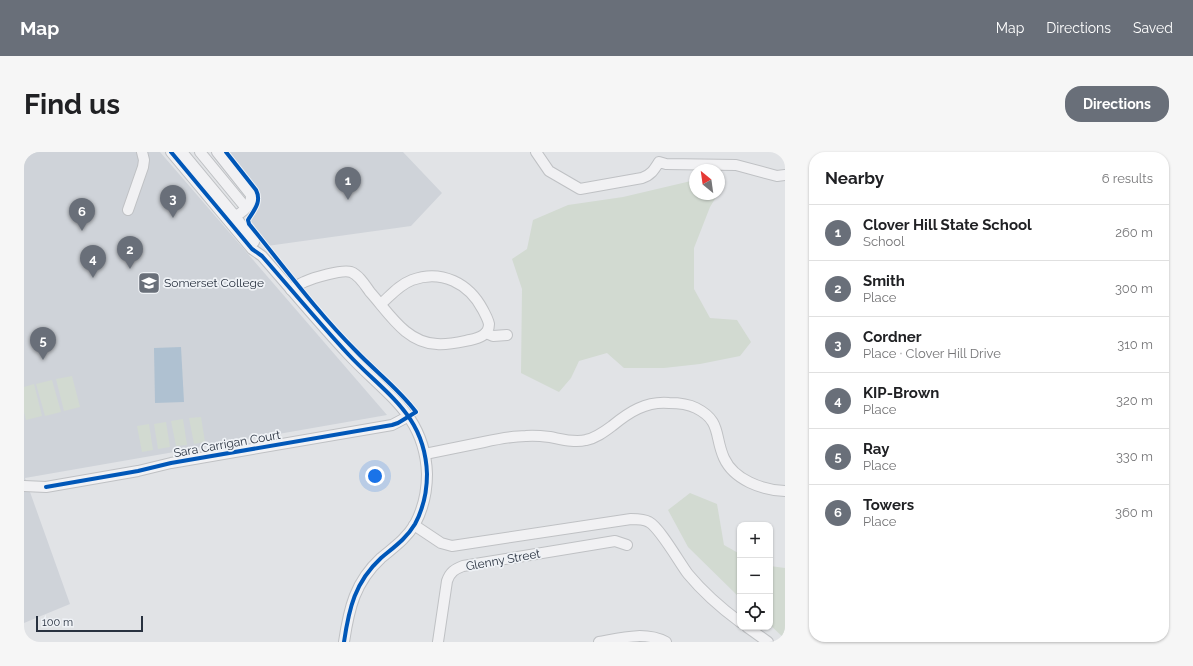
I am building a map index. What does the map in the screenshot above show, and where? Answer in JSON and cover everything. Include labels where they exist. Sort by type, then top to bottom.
[{"type":"street","points":[[128,210],[143,167],[144,160],[142,152]]},
{"type":"street","points":[[171,152],[230,216]]},
{"type":"street","points":[[182,152],[230,216],[252,249],[262,256],[349,356],[398,402],[409,416],[417,431],[425,454],[427,467],[426,488],[421,509],[406,538],[382,558],[364,577],[352,600],[344,642]]},
{"type":"street","points":[[200,152],[246,208]]},
{"type":"street","points":[[216,152],[251,195],[251,199],[246,208],[230,216]]},
{"type":"street","points":[[536,152],[549,171],[580,189],[649,176],[659,162],[666,164],[736,165],[777,176],[785,175]]},
{"type":"street","points":[[291,290],[308,280],[341,272],[349,272],[358,277],[381,304],[406,332],[416,339],[428,343],[439,344],[458,342],[479,338],[486,333],[488,329],[488,320],[474,295],[456,282],[444,277],[433,275],[411,280],[398,287],[381,304]]},
{"type":"street","points":[[486,333],[493,336],[507,335]]},
{"type":"street","points":[[425,454],[517,436],[539,436],[584,441],[600,434],[624,417],[645,405],[655,403],[680,404],[694,407],[710,418],[717,430],[724,459],[733,471],[741,478],[754,484],[778,491],[785,491]]},
{"type":"street","name":"Sara Carrigan Court","points":[[24,486],[46,487],[138,471],[171,463],[392,425],[409,416]]},
{"type":"street","points":[[414,525],[441,543],[452,546],[542,534],[631,519],[645,520],[654,525],[702,590],[737,620]]},
{"type":"street","name":"Glenny Street","points":[[438,642],[447,581],[449,576],[457,568],[470,564],[615,541],[627,545]]},
{"type":"street","points":[[751,630],[768,642]]},
{"type":"street","points":[[599,642],[641,635],[666,642]]},
{"type":"shaded area","name":"Somerset College","points":[[24,152],[160,152],[387,415],[25,478],[70,604],[24,623]]},
{"type":"shaded area","points":[[228,152],[403,152],[442,193],[411,226],[267,246],[249,221],[259,206],[260,193]]},
{"type":"shaded area","points":[[689,181],[689,200],[714,200],[710,207],[694,248],[694,289],[710,318],[737,320],[751,342],[740,356],[700,364],[664,368],[624,368],[607,353],[579,361],[571,378],[559,392],[521,373],[522,289],[512,259],[527,249],[533,220],[568,205],[623,197]]},
{"type":"shaded area","points":[[72,376],[80,407],[64,411],[56,379]]},
{"type":"shaded area","points":[[52,380],[61,412],[45,416],[36,384]]},
{"type":"shaded area","points":[[34,384],[42,416],[26,420],[24,412],[24,387]]},
{"type":"shaded area","points":[[201,417],[205,442],[194,444],[189,418]]},
{"type":"shaded area","points":[[183,419],[187,445],[176,446],[171,421]]},
{"type":"shaded area","points":[[166,422],[170,447],[158,449],[154,424]]},
{"type":"shaded area","points":[[149,424],[153,450],[142,452],[137,426]]},
{"type":"shaded area","points":[[690,493],[717,504],[724,545],[737,552],[737,595],[688,547],[668,510]]},
{"type":"shaded area","points":[[773,566],[785,568],[785,639],[773,628]]},
{"type":"water","points":[[181,347],[184,402],[155,403],[154,348]]},
{"type":"cycle path","points":[[171,152],[252,249],[262,256],[337,342],[401,406],[411,420],[419,436],[425,453],[427,474],[425,493],[420,512],[415,524],[408,534],[372,567],[359,586],[348,618],[344,642]]},
{"type":"cycle path","points":[[46,487],[138,471],[171,463],[392,425],[416,412],[328,321],[249,224],[248,220],[258,202],[258,194],[226,152]]},
{"type":"place","name":"Clover Hill State School","points":[[348,200]]},
{"type":"place","name":"Cordner","points":[[173,218]]},
{"type":"place","name":"Towers","points":[[82,231]]},
{"type":"place","name":"Smith","points":[[130,269]]},
{"type":"place","name":"KIP-Brown","points":[[93,278]]},
{"type":"place","name":"Somerset College","points":[[149,283]]},
{"type":"place","name":"Ray","points":[[43,360]]}]
